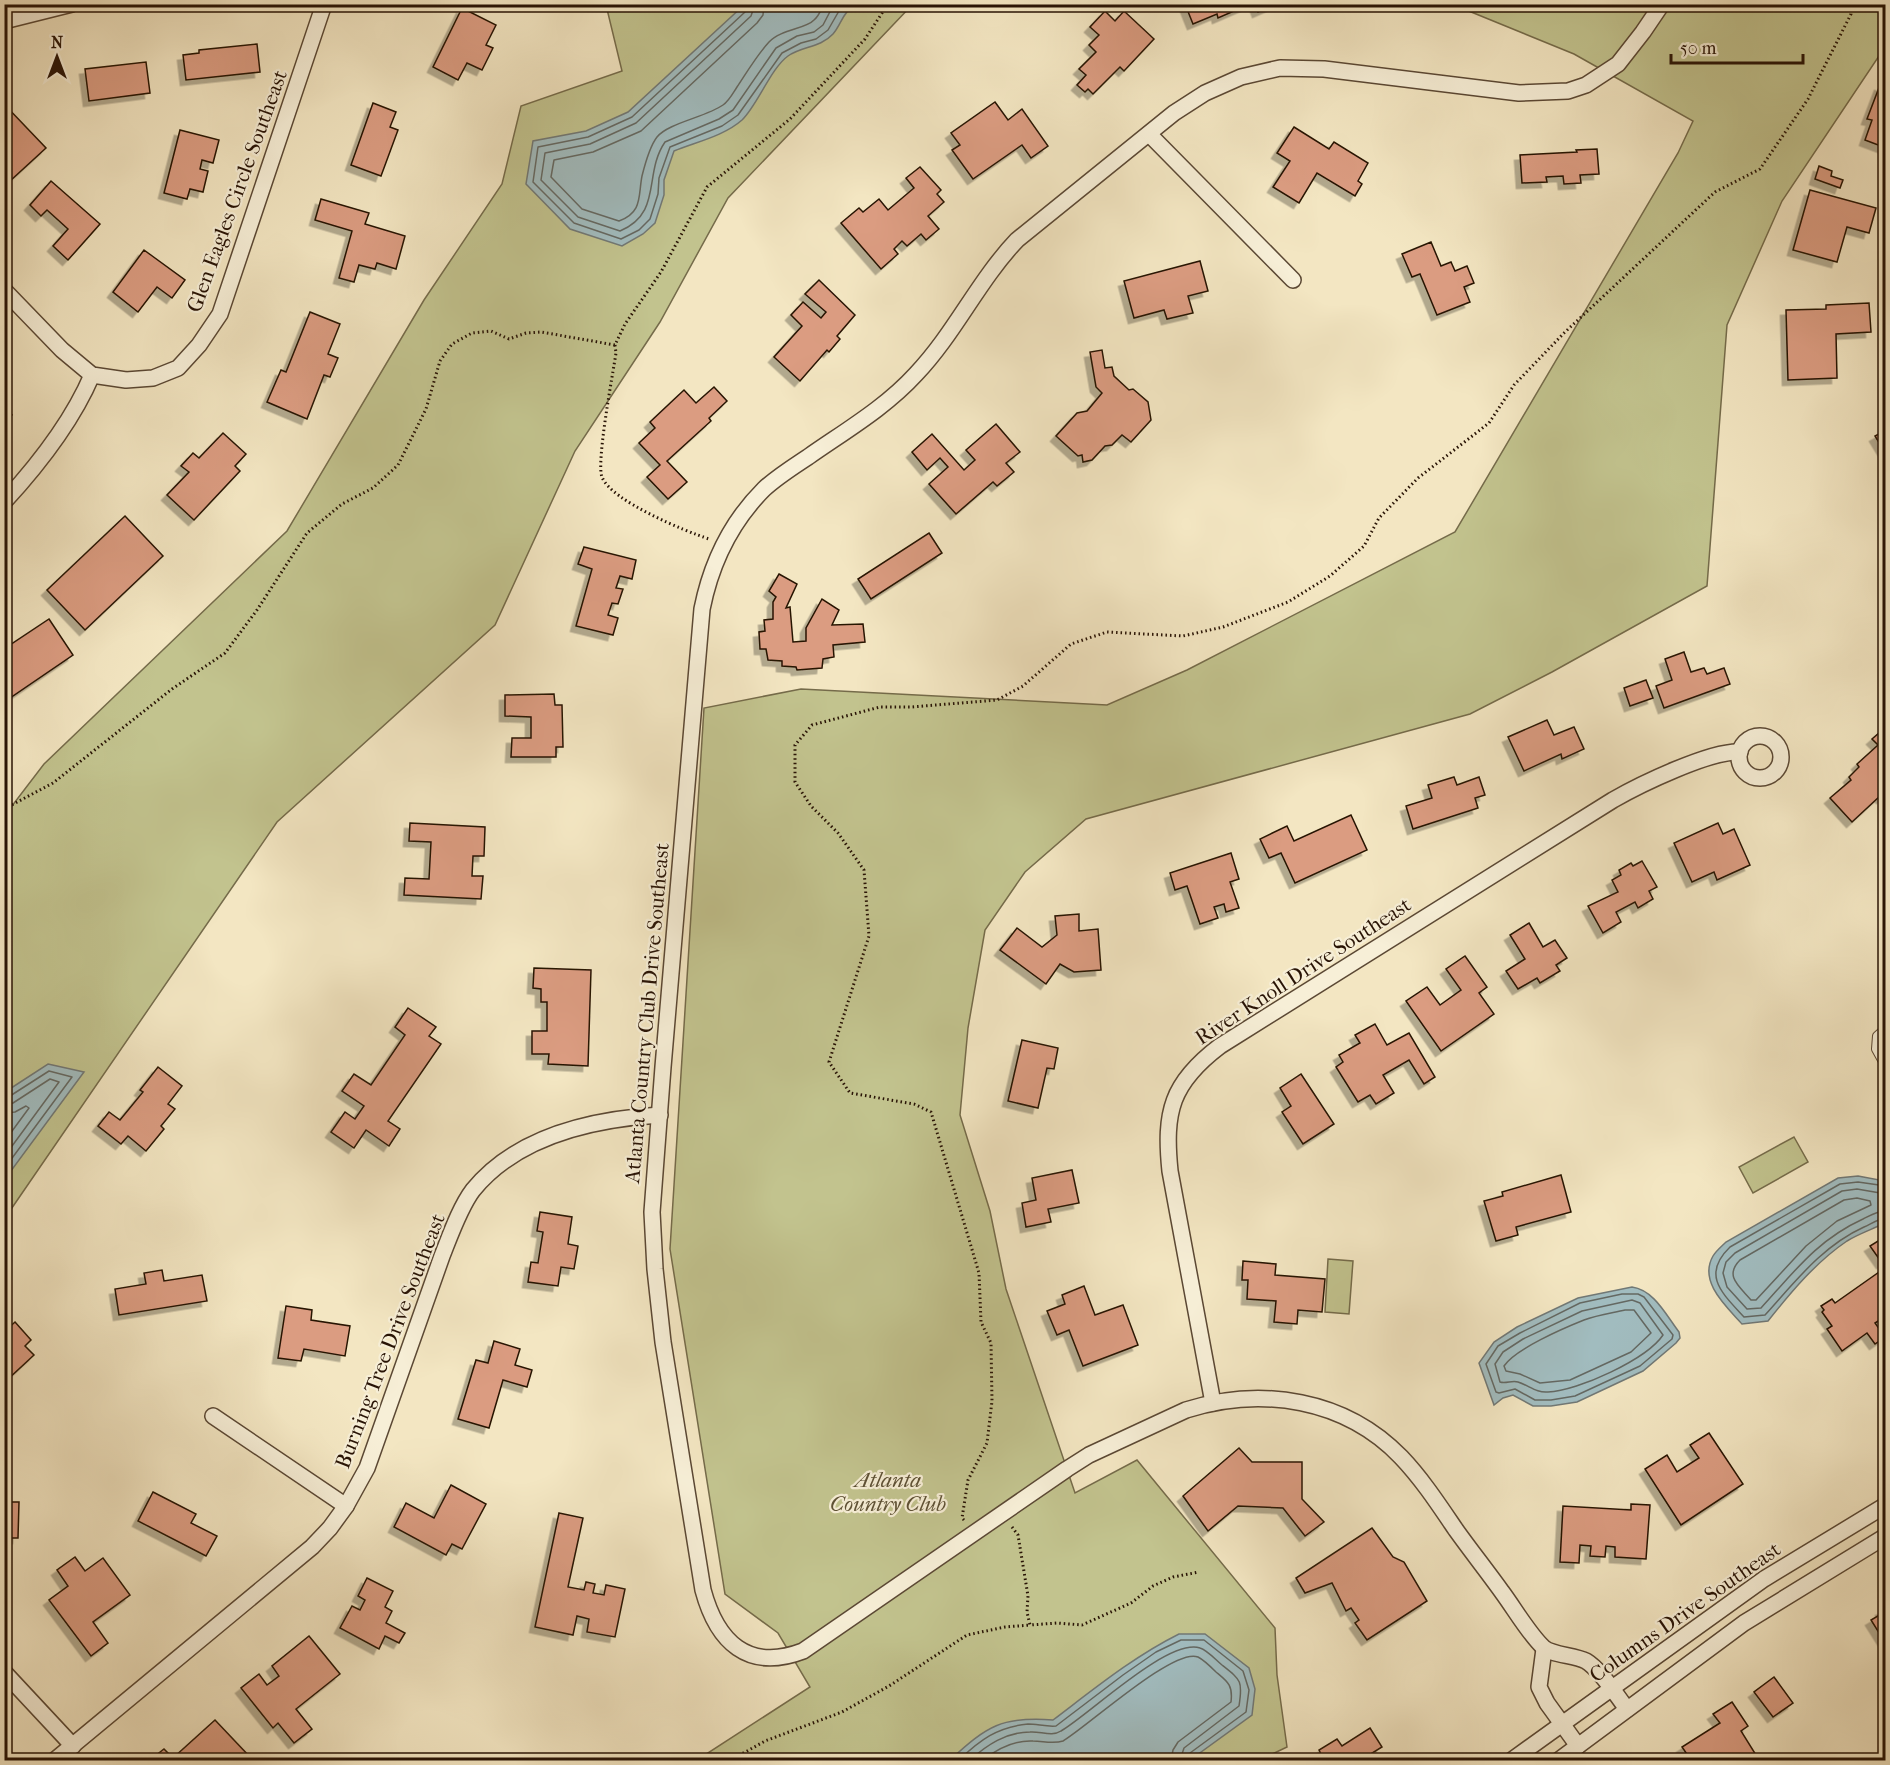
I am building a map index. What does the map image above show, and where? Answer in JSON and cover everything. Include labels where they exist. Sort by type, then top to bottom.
[{"type":"street","points":[[4,21],[72,4]]},
{"type":"street","name":"Glen Eagles Circle Southeast","points":[[92,375],[126,380],[153,378],[178,368],[199,345],[220,315],[324,4]]},
{"type":"street","name":"Atlanta Country Club Drive Southeast","points":[[1544,1649],[1417,1475],[1401,1457],[1370,1430],[1330,1411],[1292,1400],[1252,1398],[1213,1403],[1186,1410],[1089,1455],[803,1651],[773,1659],[751,1655],[740,1650],[725,1638],[720,1630],[710,1613],[703,1590],[665,1353],[653,1244],[653,1190],[702,609],[711,574],[723,545],[735,524],[764,489],[782,474],[884,405],[916,374],[950,333],[986,277],[1017,240],[1174,113],[1204,93],[1241,77],[1280,68],[1324,69],[1519,93],[1568,91],[1586,85],[1618,64],[1662,4]]},
{"type":"street","points":[[1149,134],[1293,280]]},
{"type":"street","points":[[4,290],[62,350],[92,375],[80,404],[59,435],[4,502]]},
{"type":"street","name":"River Knoll Drive Southeast","points":[[1213,1403],[1167,1147],[1167,1125],[1172,1105],[1178,1088],[1189,1074],[1204,1058],[1220,1046],[1612,800],[1640,784],[1721,753],[1740,752]]},
{"type":"street","name":"Burning Tree Drive Southeast","points":[[55,1761],[312,1548],[330,1528],[346,1506],[376,1448],[442,1256],[472,1191],[497,1167],[525,1148],[553,1135],[626,1117],[660,1115]]},
{"type":"street","points":[[213,1416],[346,1506]]},
{"type":"street","name":"Columns Drive Southeast","points":[[1512,1761],[1764,1579],[1886,1505]]},
{"type":"street","name":"Columns Drive Southeast","points":[[1559,1761],[1744,1623],[1886,1536]]},
{"type":"street","points":[[1578,1746],[1539,1687],[1544,1649],[1587,1662],[1627,1709]]},
{"type":"street","points":[[4,1672],[73,1746]]},
{"type":"lane","points":[[1886,1028],[1877,1036],[1876,1049],[1886,1067]]},
{"type":"path","points":[[723,545],[650,514],[624,499],[603,480],[600,472],[616,353],[615,345],[625,324],[661,272],[707,187],[789,119],[865,39],[888,4]]},
{"type":"path","points":[[967,1526],[962,1518],[968,1480],[987,1443],[992,1401],[991,1344],[981,1322],[979,1273],[931,1112],[914,1104],[850,1093],[829,1062],[869,936],[864,870],[838,833],[811,806],[795,782],[795,745],[813,725],[880,707],[912,707],[997,700],[1023,686],[1071,644],[1107,632],[1183,636],[1223,627],[1288,602],[1330,576],[1364,546],[1379,518],[1418,478],[1489,423],[1514,384],[1564,333],[1715,192],[1760,169],[1808,99],[1851,14],[1851,4]]},
{"type":"path","points":[[4,809],[53,783],[172,689],[225,653],[257,610],[307,533],[342,504],[374,488],[398,465],[426,409],[440,361],[452,344],[472,333],[491,332],[509,339],[526,333],[541,332],[615,345]]},
{"type":"path","points":[[1009,1522],[1018,1535],[1028,1596],[1027,1612],[1030,1625]]},
{"type":"path","points":[[731,1761],[765,1741],[842,1712],[889,1686],[967,1635],[1005,1627],[1057,1623],[1082,1625],[1131,1603],[1153,1586],[1173,1577],[1199,1572]]},
{"type":"green space","points":[[606,5],[912,5],[728,198],[660,322],[575,451],[495,625],[277,822],[5,1218],[5,815],[44,764],[287,531],[424,300],[502,184],[521,106],[622,71]]},
{"type":"green space","name":"Atlanta Country Club","points":[[1454,5],[1885,5],[1885,47],[1782,201],[1727,325],[1707,586],[1552,672],[1470,714],[1086,819],[1025,872],[985,930],[968,1028],[960,1115],[990,1211],[1006,1289],[1075,1493],[1137,1460],[1275,1628],[1277,1675],[1287,1747],[1260,1760],[697,1760],[810,1687],[778,1633],[725,1594],[670,1249],[704,708],[801,689],[1107,705],[1187,670],[1455,532],[1678,153],[1693,121],[1574,54]]},
{"type":"green space","points":[[1794,1137],[1808,1162],[1753,1193],[1739,1167]]},
{"type":"green space","points":[[1328,1259],[1353,1261],[1349,1314],[1325,1312]]},
{"type":"water","points":[[744,5],[854,5],[847,11],[828,39],[793,53],[782,62],[748,114],[735,126],[674,151],[664,180],[664,195],[655,223],[643,234],[622,246],[570,229],[526,184],[533,141],[586,131],[628,112]]},
{"type":"water","points":[[48,1064],[84,1072],[5,1179],[5,1092]]},
{"type":"water","points":[[1858,1176],[1885,1181],[1885,1223],[1851,1238],[1825,1258],[1795,1288],[1768,1321],[1742,1324],[1722,1302],[1712,1284],[1709,1266],[1714,1254],[1726,1242],[1838,1178]]},
{"type":"water","points":[[1632,1287],[1647,1293],[1659,1304],[1679,1332],[1680,1338],[1676,1343],[1643,1371],[1577,1402],[1533,1406],[1513,1395],[1503,1398],[1494,1405],[1479,1363],[1494,1342],[1517,1327],[1578,1298]]},
{"type":"water","points":[[1179,1634],[1205,1634],[1249,1668],[1255,1689],[1252,1715],[1190,1760],[950,1760],[985,1731],[996,1726],[1021,1720],[1053,1720],[1130,1663]]},
{"type":"building","points":[[1185,4],[1250,4],[1218,18],[1217,14],[1193,24]]},
{"type":"building","points":[[1255,4],[1276,4],[1258,12]]},
{"type":"building","points":[[462,8],[496,25],[486,45],[493,48],[482,70],[467,63],[458,80],[433,67]]},
{"type":"building","points":[[1105,11],[1115,21],[1124,11],[1154,39],[1124,71],[1120,67],[1093,94],[1088,89],[1085,92],[1077,85],[1086,75],[1079,69],[1096,52],[1089,45],[1099,35],[1090,27]]},
{"type":"building","points":[[257,44],[260,72],[186,80],[183,55],[199,53],[199,50]]},
{"type":"building","points":[[146,62],[150,93],[89,101],[85,69]]},
{"type":"building","points":[[1880,85],[1886,87],[1886,148],[1865,140],[1872,120],[1867,119]]},
{"type":"building","points":[[995,102],[1008,120],[1022,109],[1048,146],[1031,158],[1022,145],[973,179],[952,150],[960,145],[951,133]]},
{"type":"building","points":[[373,103],[396,112],[390,127],[398,130],[381,176],[351,165]]},
{"type":"building","points":[[4,104],[46,148],[10,181],[4,175],[4,167],[8,164],[4,161]]},
{"type":"building","points":[[1294,127],[1329,149],[1334,142],[1368,163],[1358,181],[1362,184],[1355,196],[1317,173],[1299,203],[1273,187],[1290,161],[1277,153]]},
{"type":"building","points":[[180,130],[219,140],[213,163],[202,160],[200,169],[208,171],[203,192],[190,189],[187,199],[164,193]]},
{"type":"building","points":[[1597,149],[1599,174],[1580,175],[1581,183],[1564,184],[1563,176],[1546,177],[1547,182],[1522,183],[1520,155]]},
{"type":"building","points":[[1819,166],[1832,171],[1831,176],[1843,180],[1840,188],[1815,179]]},
{"type":"building","points":[[920,167],[941,190],[937,194],[944,202],[928,216],[939,229],[926,240],[921,234],[907,246],[902,241],[894,249],[898,254],[881,269],[841,223],[859,208],[863,212],[879,199],[888,210],[914,188],[906,178]]},
{"type":"building","points":[[51,181],[100,224],[68,260],[53,246],[68,229],[47,210],[41,216],[30,205]]},
{"type":"building","points":[[1810,190],[1876,208],[1869,233],[1847,227],[1837,262],[1793,250]]},
{"type":"building","points":[[321,199],[369,213],[365,224],[405,236],[396,269],[377,263],[375,269],[359,265],[354,282],[339,278],[352,231],[315,220]]},
{"type":"building","points":[[1431,242],[1441,266],[1451,262],[1455,271],[1467,266],[1474,283],[1464,287],[1470,302],[1437,315],[1420,274],[1412,277],[1402,254]]},
{"type":"building","points":[[144,250],[185,280],[172,298],[157,287],[138,312],[113,292]]},
{"type":"building","points":[[1200,261],[1208,291],[1188,296],[1193,313],[1167,319],[1164,310],[1134,318],[1124,281]]},
{"type":"building","points":[[819,280],[855,315],[837,336],[840,339],[829,352],[827,350],[800,381],[774,357],[802,326],[791,315],[803,302],[821,318],[826,312],[805,294]]},
{"type":"building","points":[[1869,303],[1871,332],[1836,334],[1837,378],[1788,380],[1786,310],[1826,309],[1826,305]]},
{"type":"building","points":[[310,312],[340,324],[328,354],[338,358],[330,377],[324,375],[307,419],[267,402],[281,370],[286,372]]},
{"type":"building","points":[[1102,350],[1105,368],[1112,367],[1114,376],[1129,390],[1133,389],[1148,402],[1151,420],[1131,442],[1122,435],[1112,445],[1105,446],[1092,460],[1083,462],[1082,455],[1078,456],[1056,436],[1077,413],[1087,411],[1102,393],[1096,387],[1090,352]]},
{"type":"building","points":[[714,387],[727,401],[709,418],[711,421],[667,461],[687,482],[668,499],[647,477],[660,465],[639,443],[655,428],[650,422],[684,390],[696,403]]},
{"type":"building","points":[[4,406],[12,415],[4,421]]},
{"type":"building","points":[[996,424],[1020,452],[1006,463],[1014,472],[997,486],[993,482],[956,514],[929,484],[948,467],[940,458],[927,470],[912,452],[932,434],[964,470],[975,460],[966,450]]},
{"type":"building","points":[[1886,430],[1886,454],[1875,436]]},
{"type":"building","points":[[223,433],[246,454],[235,466],[240,471],[194,520],[167,495],[189,472],[181,466],[193,453],[199,458]]},
{"type":"building","points":[[125,516],[163,556],[85,630],[47,590]]},
{"type":"building","points":[[929,533],[942,553],[871,599],[858,579]]},
{"type":"building","points":[[584,547],[636,560],[632,579],[620,576],[616,588],[623,589],[618,604],[612,603],[608,615],[618,618],[613,635],[576,626],[592,569],[578,564]]},
{"type":"building","points":[[779,574],[797,584],[786,608],[790,607],[793,642],[806,641],[806,628],[822,599],[839,610],[832,625],[863,624],[865,642],[833,645],[834,657],[823,659],[822,668],[797,670],[796,667],[782,666],[782,661],[768,660],[766,649],[760,649],[759,632],[765,631],[764,620],[773,619],[773,602],[776,597],[769,591]]},
{"type":"building","points":[[49,619],[73,655],[7,700],[4,697],[4,649]]},
{"type":"building","points":[[1684,652],[1691,672],[1704,668],[1707,674],[1724,668],[1730,684],[1664,708],[1656,686],[1672,680],[1665,659]]},
{"type":"building","points":[[1646,680],[1653,698],[1630,706],[1624,688]]},
{"type":"building","points":[[554,694],[555,705],[562,705],[563,747],[556,747],[556,757],[511,757],[512,738],[531,738],[531,717],[505,716],[505,695]]},
{"type":"building","points":[[1547,720],[1554,735],[1574,727],[1584,749],[1562,759],[1561,754],[1524,771],[1508,737]]},
{"type":"building","points":[[1886,727],[1886,795],[1882,798],[1880,796],[1852,822],[1830,798],[1851,780],[1849,777],[1859,767],[1857,764],[1878,745],[1872,739]]},
{"type":"building","points":[[1454,777],[1457,785],[1479,777],[1485,795],[1475,798],[1478,808],[1413,829],[1406,806],[1432,798],[1428,785]]},
{"type":"building","points":[[1351,815],[1367,850],[1295,883],[1281,853],[1269,858],[1260,839],[1287,826],[1294,841]]},
{"type":"building","points":[[410,823],[485,827],[484,856],[473,856],[472,876],[483,876],[481,899],[404,895],[405,878],[429,879],[431,842],[409,841]]},
{"type":"building","points":[[1718,823],[1723,834],[1734,829],[1750,865],[1717,880],[1714,872],[1692,882],[1674,843]]},
{"type":"building","points":[[1231,853],[1239,879],[1230,882],[1239,908],[1226,912],[1224,904],[1214,907],[1218,918],[1200,924],[1187,886],[1175,890],[1170,873]]},
{"type":"building","points":[[1642,861],[1657,887],[1649,891],[1653,899],[1638,908],[1635,902],[1616,912],[1621,922],[1603,933],[1588,906],[1618,892],[1612,880],[1621,875],[1619,870],[1631,863],[1633,866]]},
{"type":"building","points":[[1079,914],[1079,931],[1098,929],[1101,970],[1074,972],[1060,964],[1046,984],[1000,950],[1017,928],[1042,947],[1057,935],[1055,916]]},
{"type":"building","points":[[1529,923],[1543,947],[1555,940],[1567,958],[1556,965],[1560,971],[1540,983],[1537,978],[1518,989],[1506,971],[1525,959],[1510,935]]},
{"type":"building","points":[[1465,956],[1487,987],[1479,993],[1494,1014],[1441,1051],[1406,1001],[1427,987],[1440,1005],[1461,990],[1446,969]]},
{"type":"building","points":[[534,968],[591,970],[588,1066],[548,1064],[549,1054],[532,1054],[532,1031],[547,1031],[547,1002],[541,1002],[541,989],[533,988]]},
{"type":"building","points":[[408,1008],[436,1027],[429,1036],[441,1044],[388,1121],[400,1129],[389,1146],[366,1130],[354,1148],[331,1132],[345,1112],[355,1119],[364,1106],[342,1091],[354,1074],[371,1085],[405,1035],[395,1027]]},
{"type":"building","points":[[1375,1024],[1387,1045],[1409,1033],[1435,1077],[1424,1084],[1409,1060],[1383,1075],[1394,1093],[1376,1104],[1370,1095],[1358,1102],[1336,1067],[1343,1062],[1339,1055],[1360,1043],[1355,1035]]},
{"type":"building","points":[[1022,1040],[1058,1048],[1054,1069],[1047,1068],[1038,1108],[1008,1101]]},
{"type":"building","points":[[158,1067],[182,1086],[168,1104],[175,1109],[161,1126],[164,1129],[146,1151],[128,1136],[121,1144],[98,1126],[109,1112],[120,1120],[143,1092],[140,1090]]},
{"type":"building","points":[[1301,1074],[1334,1124],[1303,1144],[1282,1112],[1291,1106],[1280,1088]]},
{"type":"building","points":[[1072,1170],[1079,1203],[1048,1209],[1051,1222],[1026,1227],[1022,1203],[1036,1200],[1032,1178]]},
{"type":"building","points":[[1561,1175],[1571,1212],[1516,1227],[1518,1235],[1496,1241],[1484,1201],[1503,1196],[1502,1192]]},
{"type":"building","points":[[540,1212],[572,1217],[568,1244],[578,1246],[574,1269],[561,1267],[558,1286],[528,1282],[531,1262],[538,1263],[543,1232],[537,1231]]},
{"type":"building","points":[[1886,1236],[1886,1261],[1882,1263],[1870,1246]]},
{"type":"building","points":[[1243,1261],[1276,1264],[1275,1275],[1325,1279],[1322,1312],[1298,1310],[1297,1324],[1274,1322],[1276,1301],[1247,1299],[1248,1280],[1242,1280]]},
{"type":"building","points":[[162,1270],[164,1281],[202,1275],[207,1301],[119,1315],[115,1289],[146,1284],[144,1273]]},
{"type":"building","points":[[1882,1270],[1886,1275],[1886,1316],[1875,1323],[1885,1337],[1875,1344],[1867,1333],[1842,1351],[1827,1329],[1832,1326],[1822,1312],[1824,1310],[1821,1306],[1832,1299],[1835,1303]]},
{"type":"building","points":[[1084,1286],[1095,1315],[1123,1305],[1138,1345],[1083,1366],[1069,1330],[1057,1335],[1047,1311],[1065,1304],[1062,1295]]},
{"type":"building","points":[[286,1306],[312,1310],[311,1320],[350,1326],[345,1356],[304,1349],[301,1361],[278,1358]]},
{"type":"building","points":[[15,1322],[31,1340],[25,1346],[34,1355],[7,1380],[4,1378],[4,1332]]},
{"type":"building","points":[[494,1341],[520,1349],[515,1365],[532,1370],[527,1387],[503,1380],[489,1428],[458,1419],[476,1360],[488,1363]]},
{"type":"building","points":[[1709,1433],[1743,1484],[1681,1525],[1645,1469],[1667,1455],[1677,1472],[1699,1458],[1690,1445]]},
{"type":"building","points":[[1239,1448],[1252,1462],[1302,1462],[1302,1499],[1324,1522],[1305,1536],[1283,1508],[1238,1506],[1208,1531],[1183,1496]]},
{"type":"building","points":[[451,1485],[486,1504],[462,1549],[452,1544],[446,1555],[394,1527],[406,1503],[434,1518]]},
{"type":"building","points":[[153,1492],[196,1514],[191,1523],[217,1536],[206,1556],[138,1521]]},
{"type":"building","points":[[4,1502],[19,1502],[18,1538],[4,1538]]},
{"type":"building","points":[[1631,1504],[1650,1505],[1646,1559],[1615,1557],[1615,1547],[1606,1546],[1605,1557],[1590,1556],[1591,1546],[1580,1545],[1579,1563],[1560,1562],[1563,1506],[1631,1510]]},
{"type":"building","points":[[559,1513],[583,1518],[568,1587],[584,1590],[586,1582],[595,1584],[593,1593],[604,1595],[606,1585],[625,1589],[615,1637],[587,1632],[589,1619],[577,1616],[573,1635],[535,1627]]},
{"type":"building","points":[[1372,1528],[1393,1557],[1404,1562],[1427,1601],[1367,1640],[1355,1623],[1359,1620],[1351,1608],[1346,1611],[1332,1583],[1305,1593],[1296,1578]]},
{"type":"building","points":[[75,1557],[85,1571],[103,1558],[130,1595],[93,1622],[108,1643],[91,1656],[49,1600],[68,1586],[57,1570]]},
{"type":"building","points":[[367,1578],[393,1591],[385,1607],[392,1611],[386,1623],[405,1633],[399,1643],[385,1636],[379,1649],[340,1628],[352,1606],[360,1610],[365,1600],[358,1596]]},
{"type":"building","points":[[1886,1608],[1886,1644],[1871,1620],[1883,1613],[1881,1610]]},
{"type":"building","points":[[309,1636],[340,1674],[296,1709],[312,1729],[294,1743],[278,1723],[273,1728],[241,1688],[259,1674],[267,1685],[279,1676],[272,1666]]},
{"type":"building","points":[[1774,1677],[1793,1703],[1773,1717],[1754,1692]]},
{"type":"building","points":[[1732,1702],[1748,1726],[1741,1731],[1756,1755],[1747,1760],[1691,1760],[1682,1747],[1720,1723],[1713,1714]]},
{"type":"building","points":[[215,1720],[250,1757],[246,1760],[150,1760],[164,1749],[173,1758]]},
{"type":"building","points":[[1370,1728],[1382,1747],[1361,1760],[1312,1760],[1321,1754],[1319,1750],[1337,1739],[1342,1746]]}]
